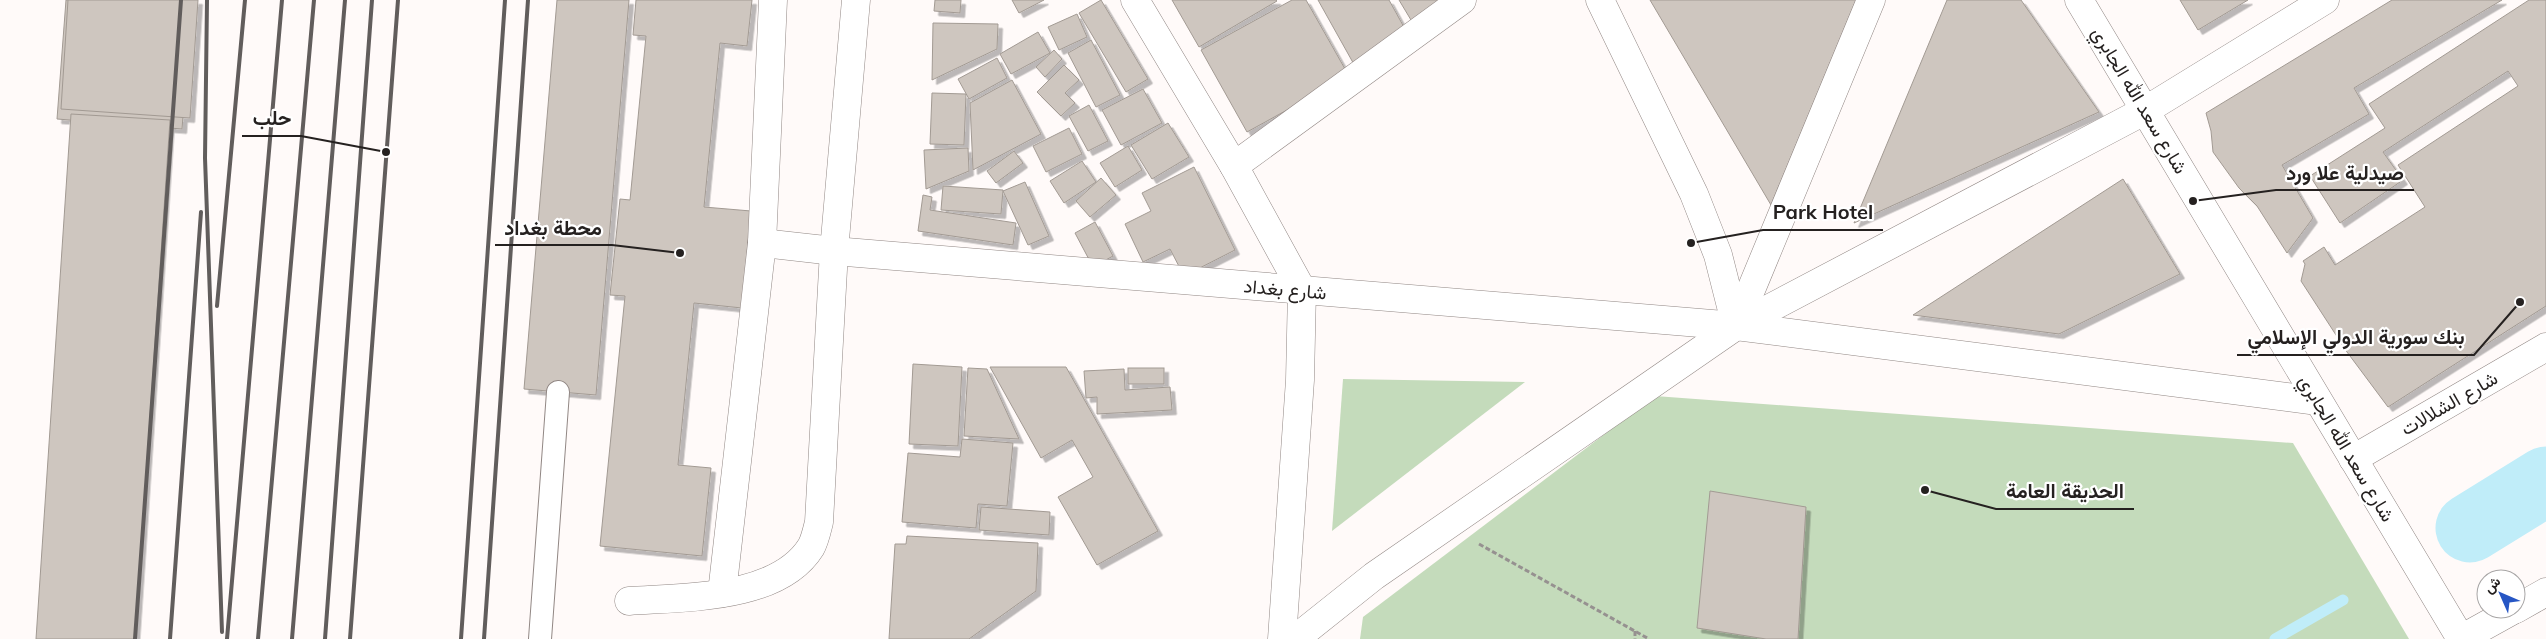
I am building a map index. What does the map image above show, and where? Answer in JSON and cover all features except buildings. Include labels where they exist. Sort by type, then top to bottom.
[{"type":"street","points":[[722,593],[762,243],[773,0]]},
{"type":"street","points":[[629,601],[722,593],[765,583],[792,568],[811,547],[819,522],[834,251],[856,0]]},
{"type":"street","points":[[1135,0],[1234,166],[1302,290],[1300,380],[1282,639]]},
{"type":"street","points":[[1234,166],[1462,0]]},
{"type":"street","points":[[1600,0],[1694,194],[1718,256],[1736,326]]},
{"type":"street","points":[[1736,326],[1872,0]]},
{"type":"street","name":"شارع سعد الله الجابري","points":[[2079,0],[2461,639]]},
{"type":"street","points":[[1295,639],[1374,576],[1736,326],[2146,110],[2325,0]]},
{"type":"street","name":"شارع بغداد","points":[[762,243],[834,251],[1736,326],[2318,401]]},
{"type":"street","name":"شارع الشلالات","points":[[2353,458],[2546,347]]},
{"type":"street","points":[[2526,603],[2546,592]]},
{"type":"street","points":[[2461,639],[2498,619]]},
{"type":"lane","points":[[540,639],[558,392]]},
{"type":"path","points":[[1475,542],[1649,639]]},
{"type":"path","points":[[1635,631],[1636,639]]},
{"type":"green space","points":[[1343,379],[1525,382],[1332,531]]},
{"type":"green space","points":[[1655,396],[2293,443],[2409,639],[1360,639],[1363,617]]},
{"type":"waterway","points":[[2470,528],[2546,481]]},
{"type":"waterway","points":[[2275,639],[2343,600]]},
{"type":"railway","points":[[135,639],[181,0]]},
{"type":"railway","points":[[207,0],[205,158],[222,632]]},
{"type":"railway","points":[[217,306],[245,0]]},
{"type":"railway","points":[[227,639],[282,0]]},
{"type":"railway","points":[[258,639],[314,0]]},
{"type":"railway","points":[[292,639],[345,0]]},
{"type":"railway","points":[[325,639],[372,0]]},
{"type":"railway","points":[[350,639],[398,0]]},
{"type":"railway","points":[[461,639],[505,0]]},
{"type":"railway","points":[[484,639],[528,0]]},
{"type":"railway","points":[[170,639],[201,212]]},
{"type":"place","name":"حلب","points":[[386,152]]},
{"type":"place","name":"صيدلية علا ورد","points":[[2193,201]]},
{"type":"place","name":"Park Hotel","points":[[1691,243]]},
{"type":"place","name":"محطة بغداد","points":[[680,253]]},
{"type":"place","name":"بنك سورية الدولي الإسلامي","points":[[2520,302]]},
{"type":"place","name":"الحديقة العامة","points":[[1925,490]]}]
